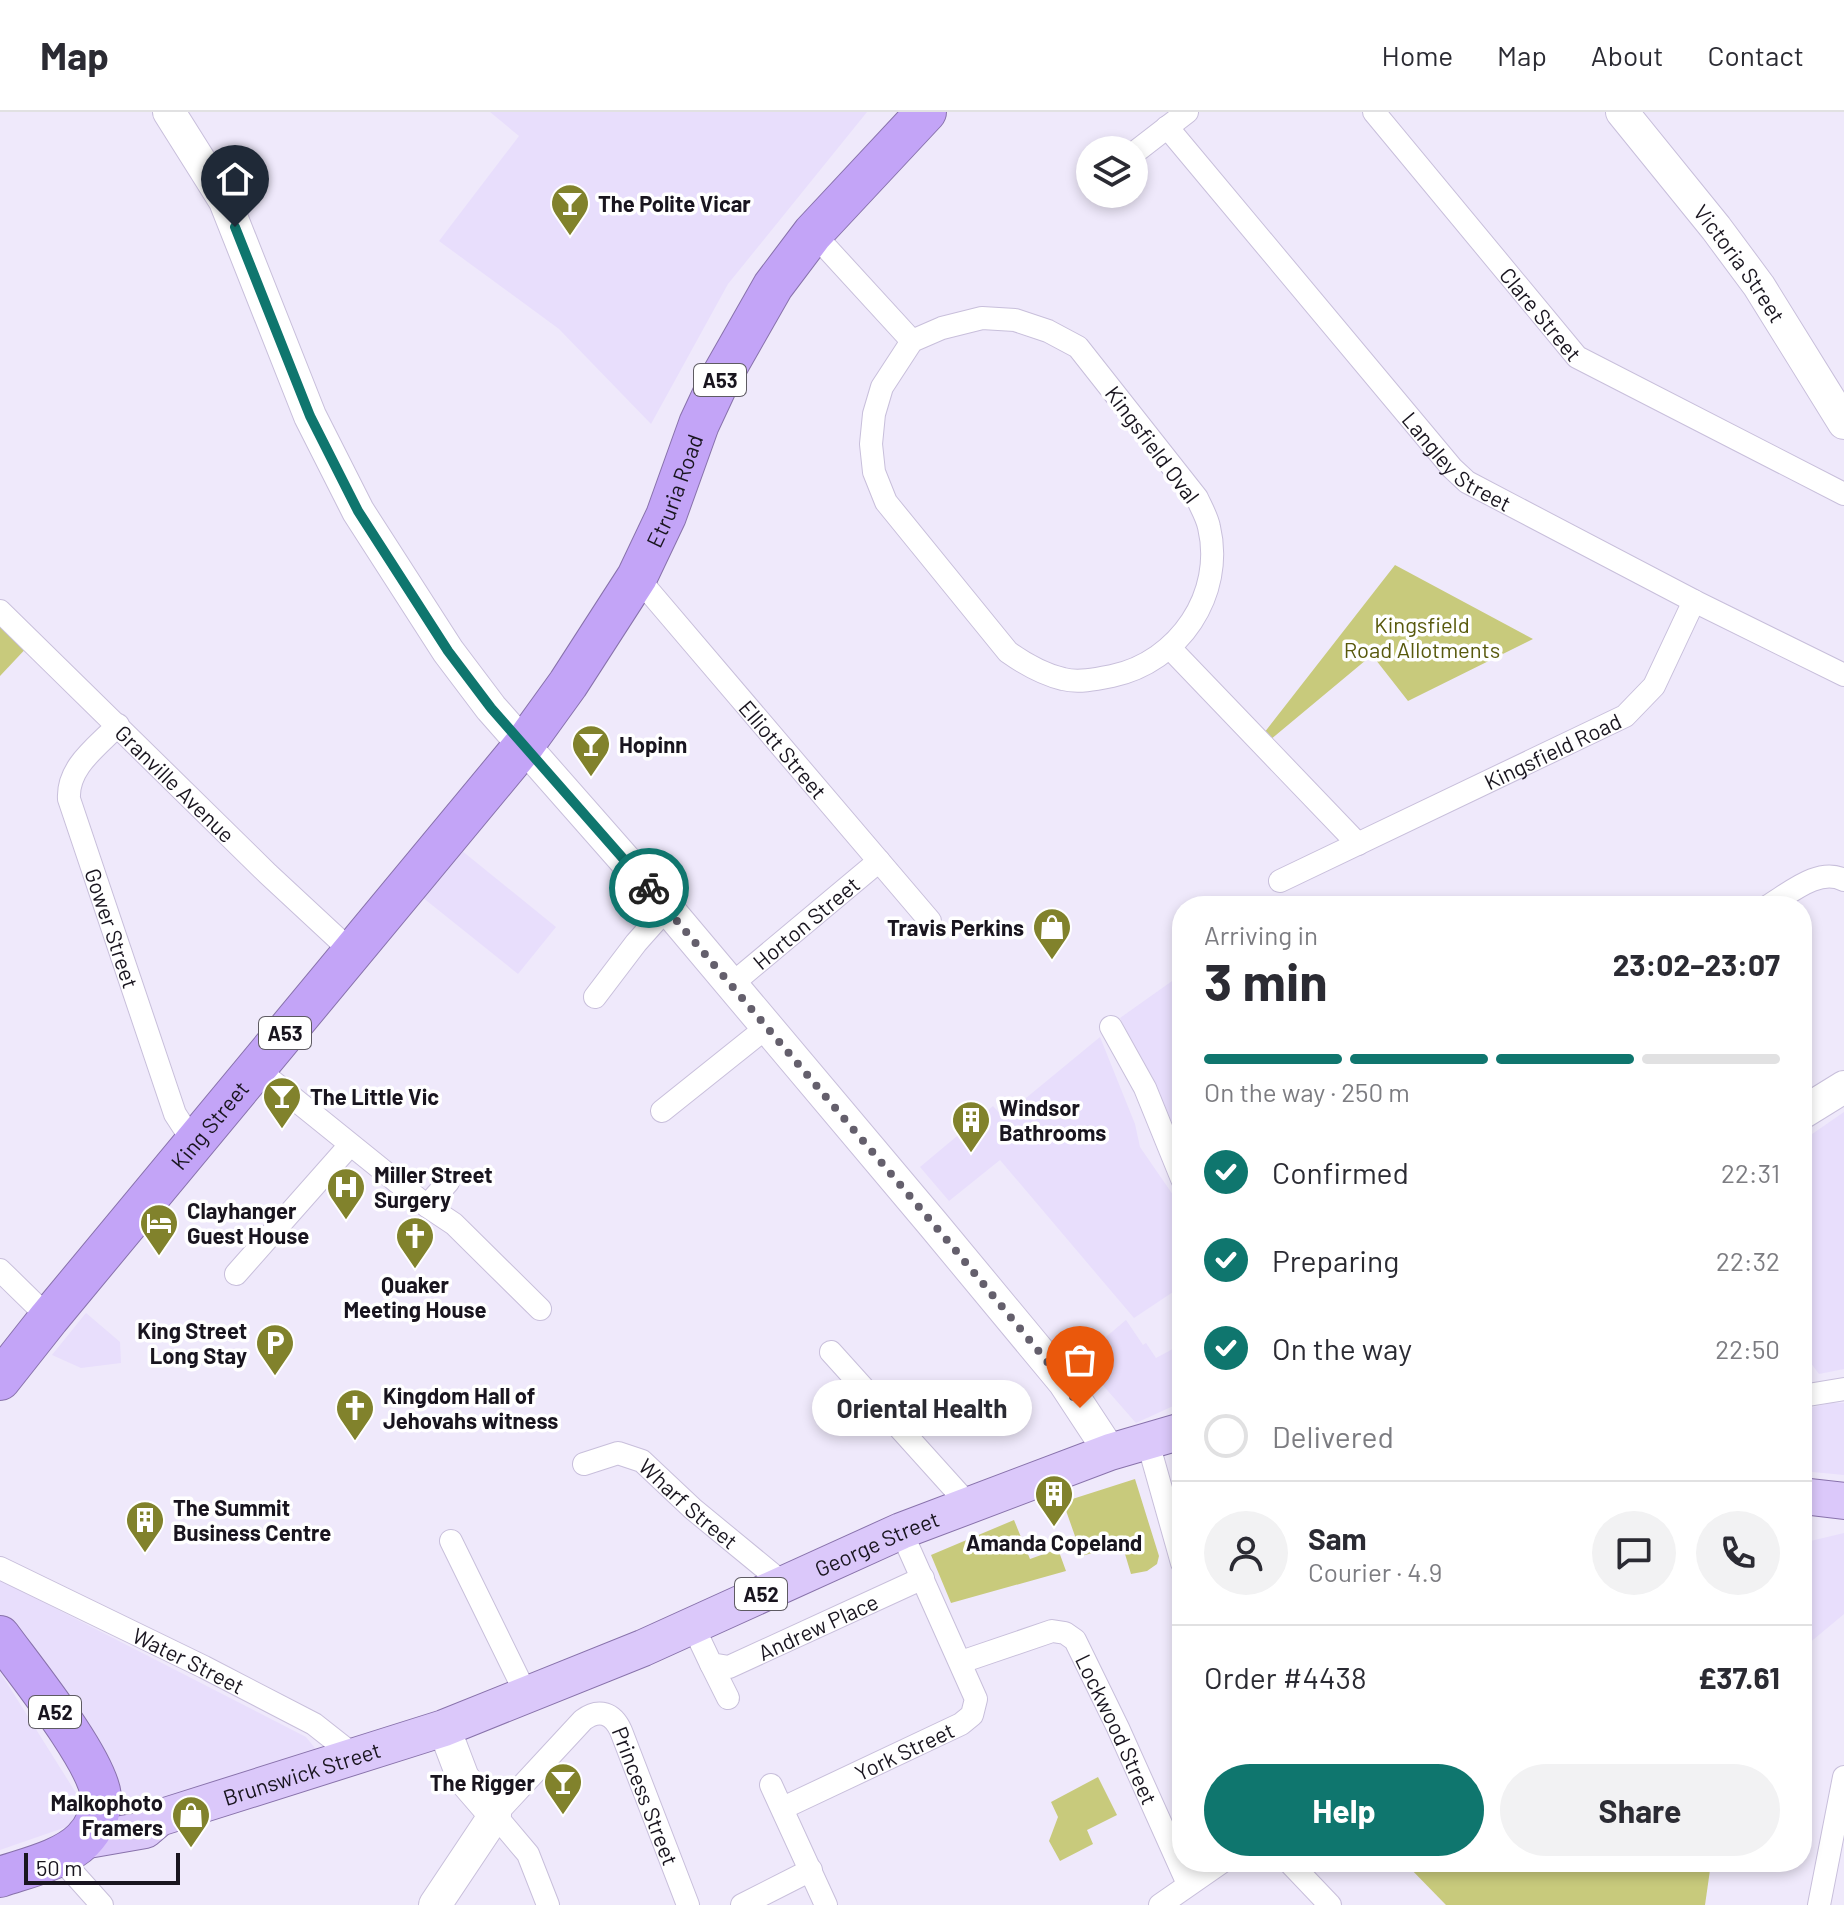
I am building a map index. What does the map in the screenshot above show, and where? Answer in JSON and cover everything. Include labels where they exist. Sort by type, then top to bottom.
[{"type":"highway","name":"Etruria Road","points":[[568,684],[637,577],[666,516],[699,424],[720,379],[773,286],[813,233],[926,112]]},
{"type":"highway","name":"King Street","points":[[0,1380],[524,745],[568,684]]},
{"type":"highway","name":"A52","points":[[0,1636],[88,1763],[84,1829],[0,1877]]},
{"type":"main road","name":"George Street","points":[[444,1728],[693,1626],[901,1531],[1110,1452],[1172,1433]]},
{"type":"main road","points":[[1812,1497],[1844,1501]]},
{"type":"main road","name":"Brunswick Street","points":[[159,1818],[444,1728]]},
{"type":"main road","points":[[84,1829],[135,1817],[159,1818]]},
{"type":"main road","name":"A52","points":[[84,1829],[145,1830],[159,1818]]},
{"type":"street","points":[[169,112],[225,201],[310,416],[358,511],[448,651],[491,708],[732,984],[1064,1382],[1110,1452]]},
{"type":"street","points":[[1148,142],[1187,112]]},
{"type":"street","name":"Clare Street","points":[[1374,112],[1577,357],[1844,494]]},
{"type":"street","name":"Victoria Street","points":[[1622,112],[1759,286],[1844,423]]},
{"type":"street","name":"Langley Street","points":[[1167,127],[1452,468],[1467,482],[1694,601],[1844,675]]},
{"type":"street","points":[[813,233],[912,341]]},
{"type":"street","name":"Kingsfield Oval","points":[[982,318],[1015,320],[1048,331],[1078,347],[1197,498],[1209,524],[1212,551],[1210,581],[1189,627],[1170,648],[1148,664],[1126,673],[1098,679],[1066,680],[1031,668],[1008,652],[886,502],[874,472],[871,444],[874,414],[882,387],[912,341],[942,328],[982,318]]},
{"type":"street","name":"Elliott Street","points":[[637,577],[930,921]]},
{"type":"street","name":"Kingsfield Road","points":[[1280,881],[1625,716],[1654,686],[1694,601]]},
{"type":"street","name":"Granville Avenue","points":[[0,611],[268,874],[352,952]]},
{"type":"street","points":[[1170,648],[1358,844]]},
{"type":"street","name":"Gower Street","points":[[118,725],[73,773],[68,785],[69,799],[175,1114],[188,1134],[196,1140]]},
{"type":"street","name":"Horton Street","points":[[732,984],[879,861]]},
{"type":"street","points":[[1786,896],[1821,876],[1834,875],[1844,880]]},
{"type":"street","points":[[595,997],[667,908]]},
{"type":"street","points":[[662,1111],[767,1027]]},
{"type":"street","points":[[1111,1027],[1145,1088],[1172,1154]]},
{"type":"street","points":[[256,1068],[427,1206],[454,1224],[540,1309]]},
{"type":"street","points":[[1812,1107],[1844,1087]]},
{"type":"street","points":[[236,1274],[350,1145]]},
{"type":"street","points":[[427,1206],[448,1182]]},
{"type":"street","points":[[0,1270],[49,1318]]},
{"type":"street","points":[[831,1352],[968,1504]]},
{"type":"street","points":[[1812,1388],[1844,1389]]},
{"type":"street","points":[[1147,1439],[1172,1528]]},
{"type":"street","name":"Wharf Street","points":[[584,1464],[618,1453],[642,1461],[693,1509],[783,1583]]},
{"type":"street","name":"York Street","points":[[783,1808],[961,1724],[972,1715],[976,1699],[901,1531]]},
{"type":"street","points":[[451,1541],[527,1696]]},
{"type":"street","name":"Water Street","points":[[2,1594],[6,1571],[204,1667],[314,1724],[347,1750],[363,1754]]},
{"type":"street","name":"Andrew Place","points":[[711,1664],[729,1667],[923,1578]]},
{"type":"street","points":[[693,1626],[728,1698]]},
{"type":"street","name":"Lockwood Street","points":[[961,1662],[1052,1631],[1065,1633],[1075,1640],[1172,1849]]},
{"type":"street","name":"Princess Street","points":[[495,1815],[583,1720],[591,1714],[610,1715],[616,1721],[688,1905]]},
{"type":"street","points":[[444,1728],[463,1778],[528,1854],[548,1905]]},
{"type":"street","points":[[1819,1905],[1844,1777]]},
{"type":"street","points":[[771,1785],[826,1905]]},
{"type":"street","points":[[435,1905],[495,1815]]},
{"type":"street","points":[[84,1829],[102,1905]]},
{"type":"street","points":[[742,1905],[811,1870]]},
{"type":"street","name":"Lockwood Street","points":[[1182,1872],[1188,1884]]},
{"type":"street","points":[[1160,1905],[1207,1872]]},
{"type":"street","points":[[1299,1872],[1330,1905]]},
{"type":"shaded area","points":[[490,112],[867,112],[728,284],[651,424],[559,329],[439,241],[519,136]]},
{"type":"shaded area","points":[[461,850],[556,927],[518,974],[422,897]]},
{"type":"shaded area","points":[[1172,981],[1172,1122],[1120,1018]]},
{"type":"shaded area","points":[[1100,1037],[1135,1124],[1140,1147],[1172,1193],[1172,1293],[1134,1318],[1000,1160],[949,1201],[920,1167],[993,1106],[1003,1117]]},
{"type":"shaded area","points":[[1844,1112],[1844,1369],[1819,1374],[1812,1365],[1812,1134]]},
{"type":"shaded area","points":[[86,1313],[120,1342],[121,1363],[81,1368],[52,1355]]},
{"type":"shaded area","points":[[1126,1320],[1156,1358],[1172,1349],[1172,1407],[1136,1423],[1080,1359]]},
{"type":"shaded area","points":[[1844,1403],[1844,1475],[1812,1472],[1812,1408]]},
{"type":"shaded area","points":[[1844,1533],[1844,1614],[1812,1641],[1812,1541]]},
{"type":"shaded area","points":[[0,1580],[306,1737],[319,1753],[138,1811],[119,1796],[0,1618]]},
{"type":"shaded area","points":[[0,1672],[81,1801],[78,1818],[72,1825],[0,1850]]},
{"type":"green space","name":"Kingsfield Road Allotments","points":[[1395,565],[1533,639],[1408,701],[1372,655],[1270,740],[1264,733]]},
{"type":"green space","points":[[0,613],[32,642],[0,676]]},
{"type":"green space","points":[[1135,1479],[1159,1556],[1157,1564],[1147,1571],[1131,1574],[1122,1544],[1082,1556],[1063,1502]]},
{"type":"green space","points":[[1014,1520],[1030,1559],[1058,1549],[1066,1571],[951,1603],[931,1555]]},
{"type":"green space","points":[[1098,1777],[1117,1815],[1087,1830],[1093,1844],[1060,1861],[1049,1841],[1058,1817],[1051,1802]]},
{"type":"green space","points":[[1414,1872],[1710,1872],[1705,1905],[1446,1905]]},
{"type":"way so far","points":[[649,888],[952,1246],[1064,1382],[1080,1408]]},
{"type":"place","name":"The Polite Vicar","points":[[570,237]]},
{"type":"place","name":"Hopinn","points":[[591,778]]},
{"type":"place","name":"Travis Perkins","points":[[1052,961]]},
{"type":"place","name":"The Little Vic","points":[[282,1130]]},
{"type":"place","name":"Windsor Bathrooms","points":[[971,1154]]},
{"type":"place","name":"Miller Street Surgery","points":[[346,1221]]},
{"type":"place","name":"Clayhanger Guest House","points":[[159,1257]]},
{"type":"place","name":"Quaker Meeting House","points":[[415,1270]]},
{"type":"place","name":"King Street Long Stay","points":[[275,1377]]},
{"type":"place","name":"Oriental Health","points":[[1080,1408]]},
{"type":"place","name":"Kingdom Hall of Jehovahs witness","points":[[355,1442]]},
{"type":"place","name":"Amanda Copeland","points":[[1054,1528]]},
{"type":"place","name":"The Summit Business Centre","points":[[145,1554]]},
{"type":"place","name":"The Rigger","points":[[563,1816]]},
{"type":"place","name":"Malkophoto Framers","points":[[191,1849]]},
{"type":"route","points":[[235,227],[310,416],[358,511],[448,651],[491,708],[649,888]]}]
